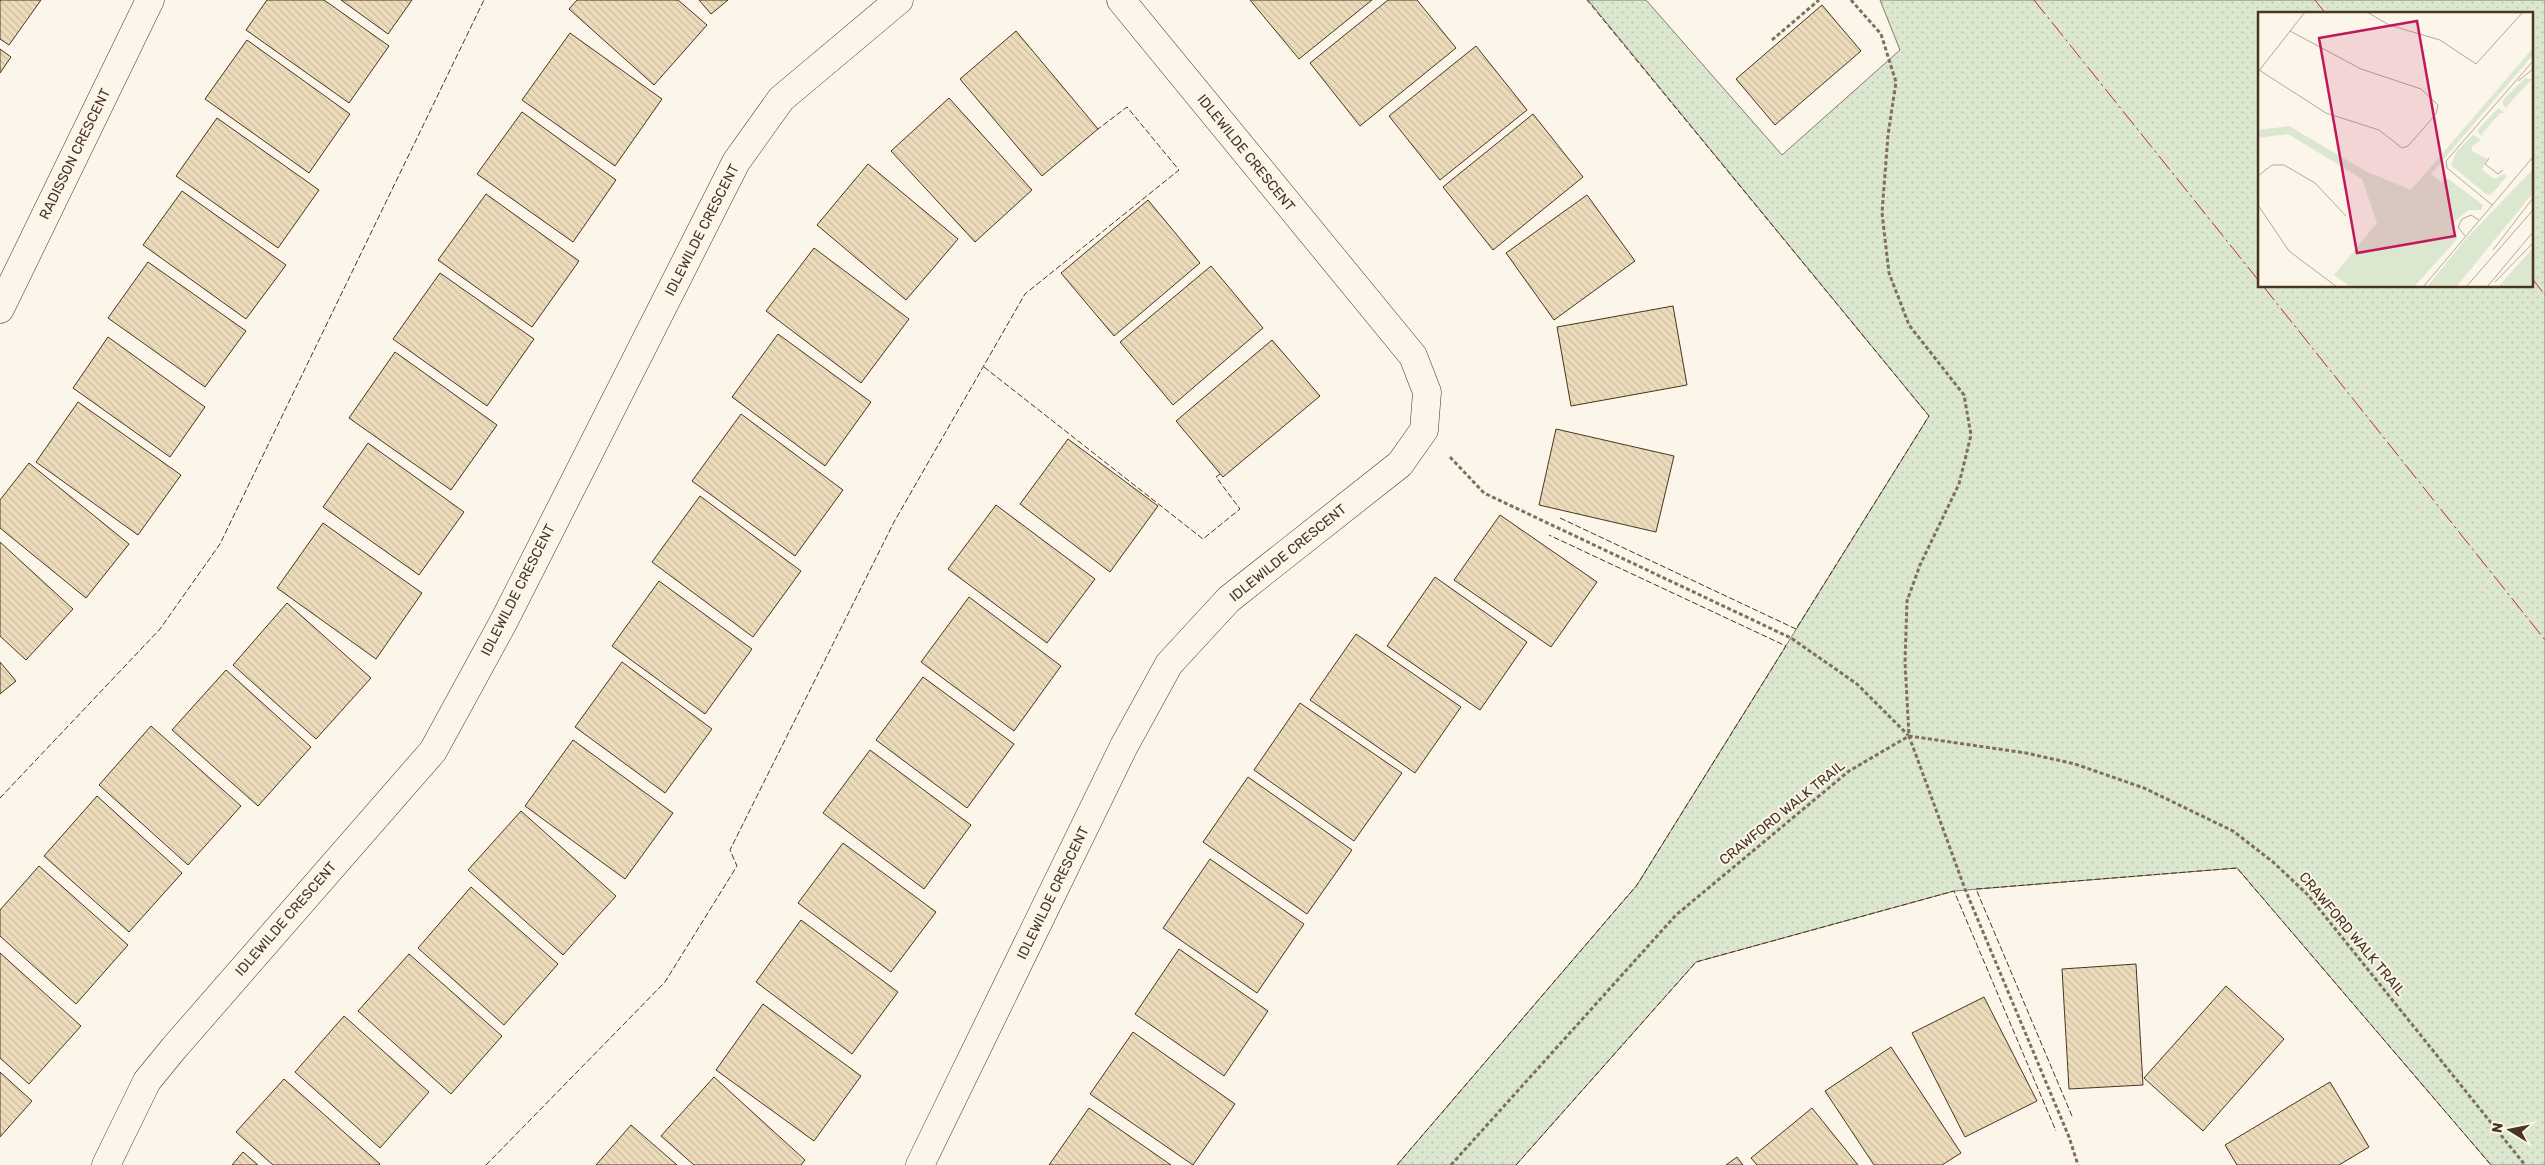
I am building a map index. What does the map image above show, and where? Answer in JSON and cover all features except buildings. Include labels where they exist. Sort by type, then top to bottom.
[{"type":"street","name":"RADISSON CRESCENT","points":[[0,309],[150,0]]},
{"type":"street","name":"IDLEWILDE CRESCENT","points":[[106,1165],[147,1081],[433,751],[504,621],[736,162],[781,99],[899,0]]},
{"type":"street","name":"IDLEWILDE CRESCENT","points":[[920,1165],[1124,746],[1169,664],[1229,599],[1400,464],[1424,430],[1427,392],[1413,356],[1121,0]]},
{"type":"path","points":[[1772,40],[1819,0]]},
{"type":"path","points":[[1851,0],[1881,34],[1896,82],[1888,135],[1882,213],[1889,273],[1908,325],[1964,395],[1971,435],[1959,484],[1920,565],[1907,601],[1905,662],[1908,736],[1965,889],[2070,1137],[2078,1165]]},
{"type":"path","points":[[1424,430],[1484,493],[1791,638],[1857,684],[1908,736]]},
{"type":"path","name":"CRAWFORD WALK TRAIL","points":[[1451,1165],[1676,915],[1849,771],[1908,736],[2026,753],[2075,764],[2144,788],[2233,831],[2273,862],[2308,894],[2525,1165]]},
{"type":"green space","points":[[1588,0],[1646,0],[1782,155],[1900,50],[1880,0],[2545,0],[2545,1165],[2491,1165],[2237,868],[1954,891],[1696,962],[1516,1165],[1397,1165],[1637,885],[1929,416]]},
{"type":"fence","points":[[0,798],[160,629],[220,544],[484,0]]},
{"type":"fence","points":[[1560,518],[1796,629],[1929,416],[1587,0]]},
{"type":"fence","points":[[486,1165],[665,982],[737,866],[730,850],[894,522],[1025,294],[1179,170],[1127,107],[1098,129]]},
{"type":"fence","points":[[984,367],[1203,539],[1240,509],[1216,477],[1220,474]]},
{"type":"fence","points":[[1397,1165],[1637,885],[1786,646],[1549,535]]},
{"type":"fence","points":[[2072,1116],[1976,889],[2237,868],[2491,1165]]},
{"type":"fence","points":[[1516,1165],[1696,962],[1954,891],[2056,1131]]},
{"type":"power","points":[[2034,0],[2258,280]]},
{"type":"power","points":[[2315,0],[2324,12]]},
{"type":"power","points":[[2532,278],[2545,295]]},
{"type":"power","points":[[2265,288],[2545,640]]}]
